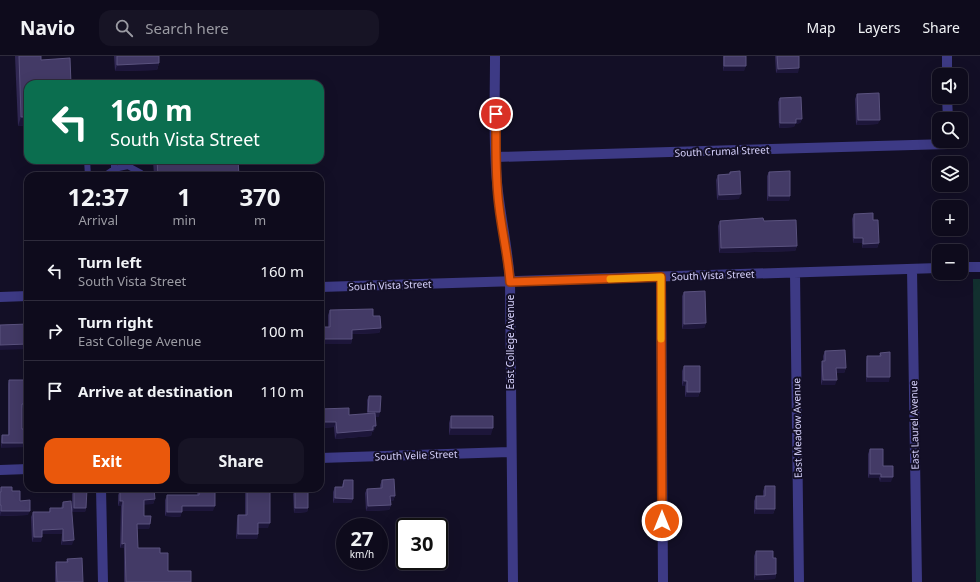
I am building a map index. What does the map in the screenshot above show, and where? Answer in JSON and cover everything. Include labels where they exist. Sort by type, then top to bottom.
[{"type":"street","name":"East College Avenue","points":[[495,56],[496,157],[499,206],[508,254],[510,282],[513,582]]},
{"type":"street","points":[[947,56],[947,68]]},
{"type":"street","name":"South Crumal Street","points":[[496,157],[932,143]]},
{"type":"street","points":[[968,267],[980,267]]},
{"type":"street","name":"South Vista Street","points":[[324,287],[932,268]]},
{"type":"street","name":"East Laurel Avenue","points":[[912,269],[916,582]]},
{"type":"street","name":"East Meadow Avenue","points":[[795,273],[799,582]]},
{"type":"street","points":[[661,277],[663,582]]},
{"type":"street","points":[[0,296],[24,296]]},
{"type":"street","name":"South Velie Street","points":[[324,458],[511,452]]},
{"type":"street","points":[[0,470],[24,469]]},
{"type":"street","points":[[101,492],[103,582]]},
{"type":"lane","points":[[114,164],[114,169]]},
{"type":"lane","points":[[110,172],[114,169],[128,166],[139,172]]},
{"type":"green space","points":[[973,279],[980,279],[980,582],[976,582]]},
{"type":"building","points":[[19,56],[41,56],[41,60],[70,58],[71,80],[24,80],[24,117],[21,117]]},
{"type":"building","points":[[117,56],[159,56],[159,63],[117,65]]},
{"type":"building","points":[[724,56],[746,56],[746,66],[724,66]]},
{"type":"building","points":[[777,56],[799,56],[799,68],[778,69]]},
{"type":"building","points":[[879,93],[880,120],[858,120],[857,94]]},
{"type":"building","points":[[801,97],[802,119],[796,119],[796,123],[780,123],[780,98]]},
{"type":"building","points":[[157,164],[238,164],[239,172],[158,172]]},
{"type":"building","points":[[740,171],[741,194],[719,195],[718,175]]},
{"type":"building","points":[[790,171],[790,196],[769,196],[769,172]]},
{"type":"building","points":[[873,213],[873,220],[878,220],[879,243],[863,244],[863,238],[854,238],[854,214]]},
{"type":"building","points":[[763,218],[764,221],[796,220],[797,246],[721,248],[720,221]]},
{"type":"building","points":[[705,291],[706,323],[684,324],[684,292]]},
{"type":"building","points":[[373,309],[373,316],[380,316],[381,328],[352,330],[352,339],[324,339],[324,327],[330,327],[330,310]]},
{"type":"building","points":[[24,324],[24,344],[0,345],[0,325]]},
{"type":"building","points":[[845,350],[846,368],[836,368],[837,380],[823,380],[822,361],[825,361],[825,351]]},
{"type":"building","points":[[890,352],[890,377],[867,377],[867,356],[881,356],[880,353]]},
{"type":"building","points":[[684,366],[700,366],[700,392],[687,392],[687,381],[684,381]]},
{"type":"building","points":[[9,380],[24,380],[22,429],[24,429],[24,443],[2,443],[2,435],[9,435]]},
{"type":"building","points":[[369,396],[381,396],[380,412],[368,412]]},
{"type":"building","points":[[349,408],[349,415],[375,413],[376,426],[373,426],[373,430],[337,433],[336,422],[324,422],[324,409]]},
{"type":"building","points":[[451,416],[493,416],[493,428],[451,428]]},
{"type":"building","points":[[870,449],[883,449],[883,466],[893,466],[893,477],[881,477],[881,474],[870,474]]},
{"type":"building","points":[[394,479],[395,496],[390,496],[391,505],[368,506],[367,489],[382,488],[382,480]]},
{"type":"building","points":[[344,480],[353,480],[353,499],[335,498],[335,487],[343,487]]},
{"type":"building","points":[[765,486],[775,486],[775,509],[756,509],[756,496],[765,496]]},
{"type":"building","points":[[1,487],[12,487],[12,491],[20,491],[20,501],[30,500],[30,511],[1,511]]},
{"type":"building","points":[[74,492],[87,492],[86,508],[74,508]]},
{"type":"building","points":[[120,492],[154,492],[155,499],[144,500],[144,516],[151,516],[150,524],[137,524],[138,548],[160,548],[160,553],[168,553],[168,571],[191,571],[191,582],[126,582],[125,543],[122,544],[123,501],[120,501]]},
{"type":"building","points":[[199,492],[215,492],[215,506],[182,506],[182,512],[167,512],[167,495],[199,495]]},
{"type":"building","points":[[247,492],[270,492],[270,523],[258,523],[258,534],[238,534],[238,515],[247,515]]},
{"type":"building","points":[[295,492],[308,492],[308,508],[295,508]]},
{"type":"building","points":[[71,501],[74,540],[63,541],[63,529],[42,530],[42,537],[34,537],[33,512],[50,512],[50,508],[63,508],[63,502]]},
{"type":"building","points":[[756,551],[773,551],[773,558],[776,558],[776,574],[756,575]]},
{"type":"building","points":[[82,558],[83,582],[57,582],[56,562],[68,562],[67,559]]},
{"type":"slow traffic","points":[[610,279],[661,277],[661,339]]},
{"type":"route","points":[[496,114],[496,179],[501,222],[508,254],[510,282],[661,277],[662,521]]}]
